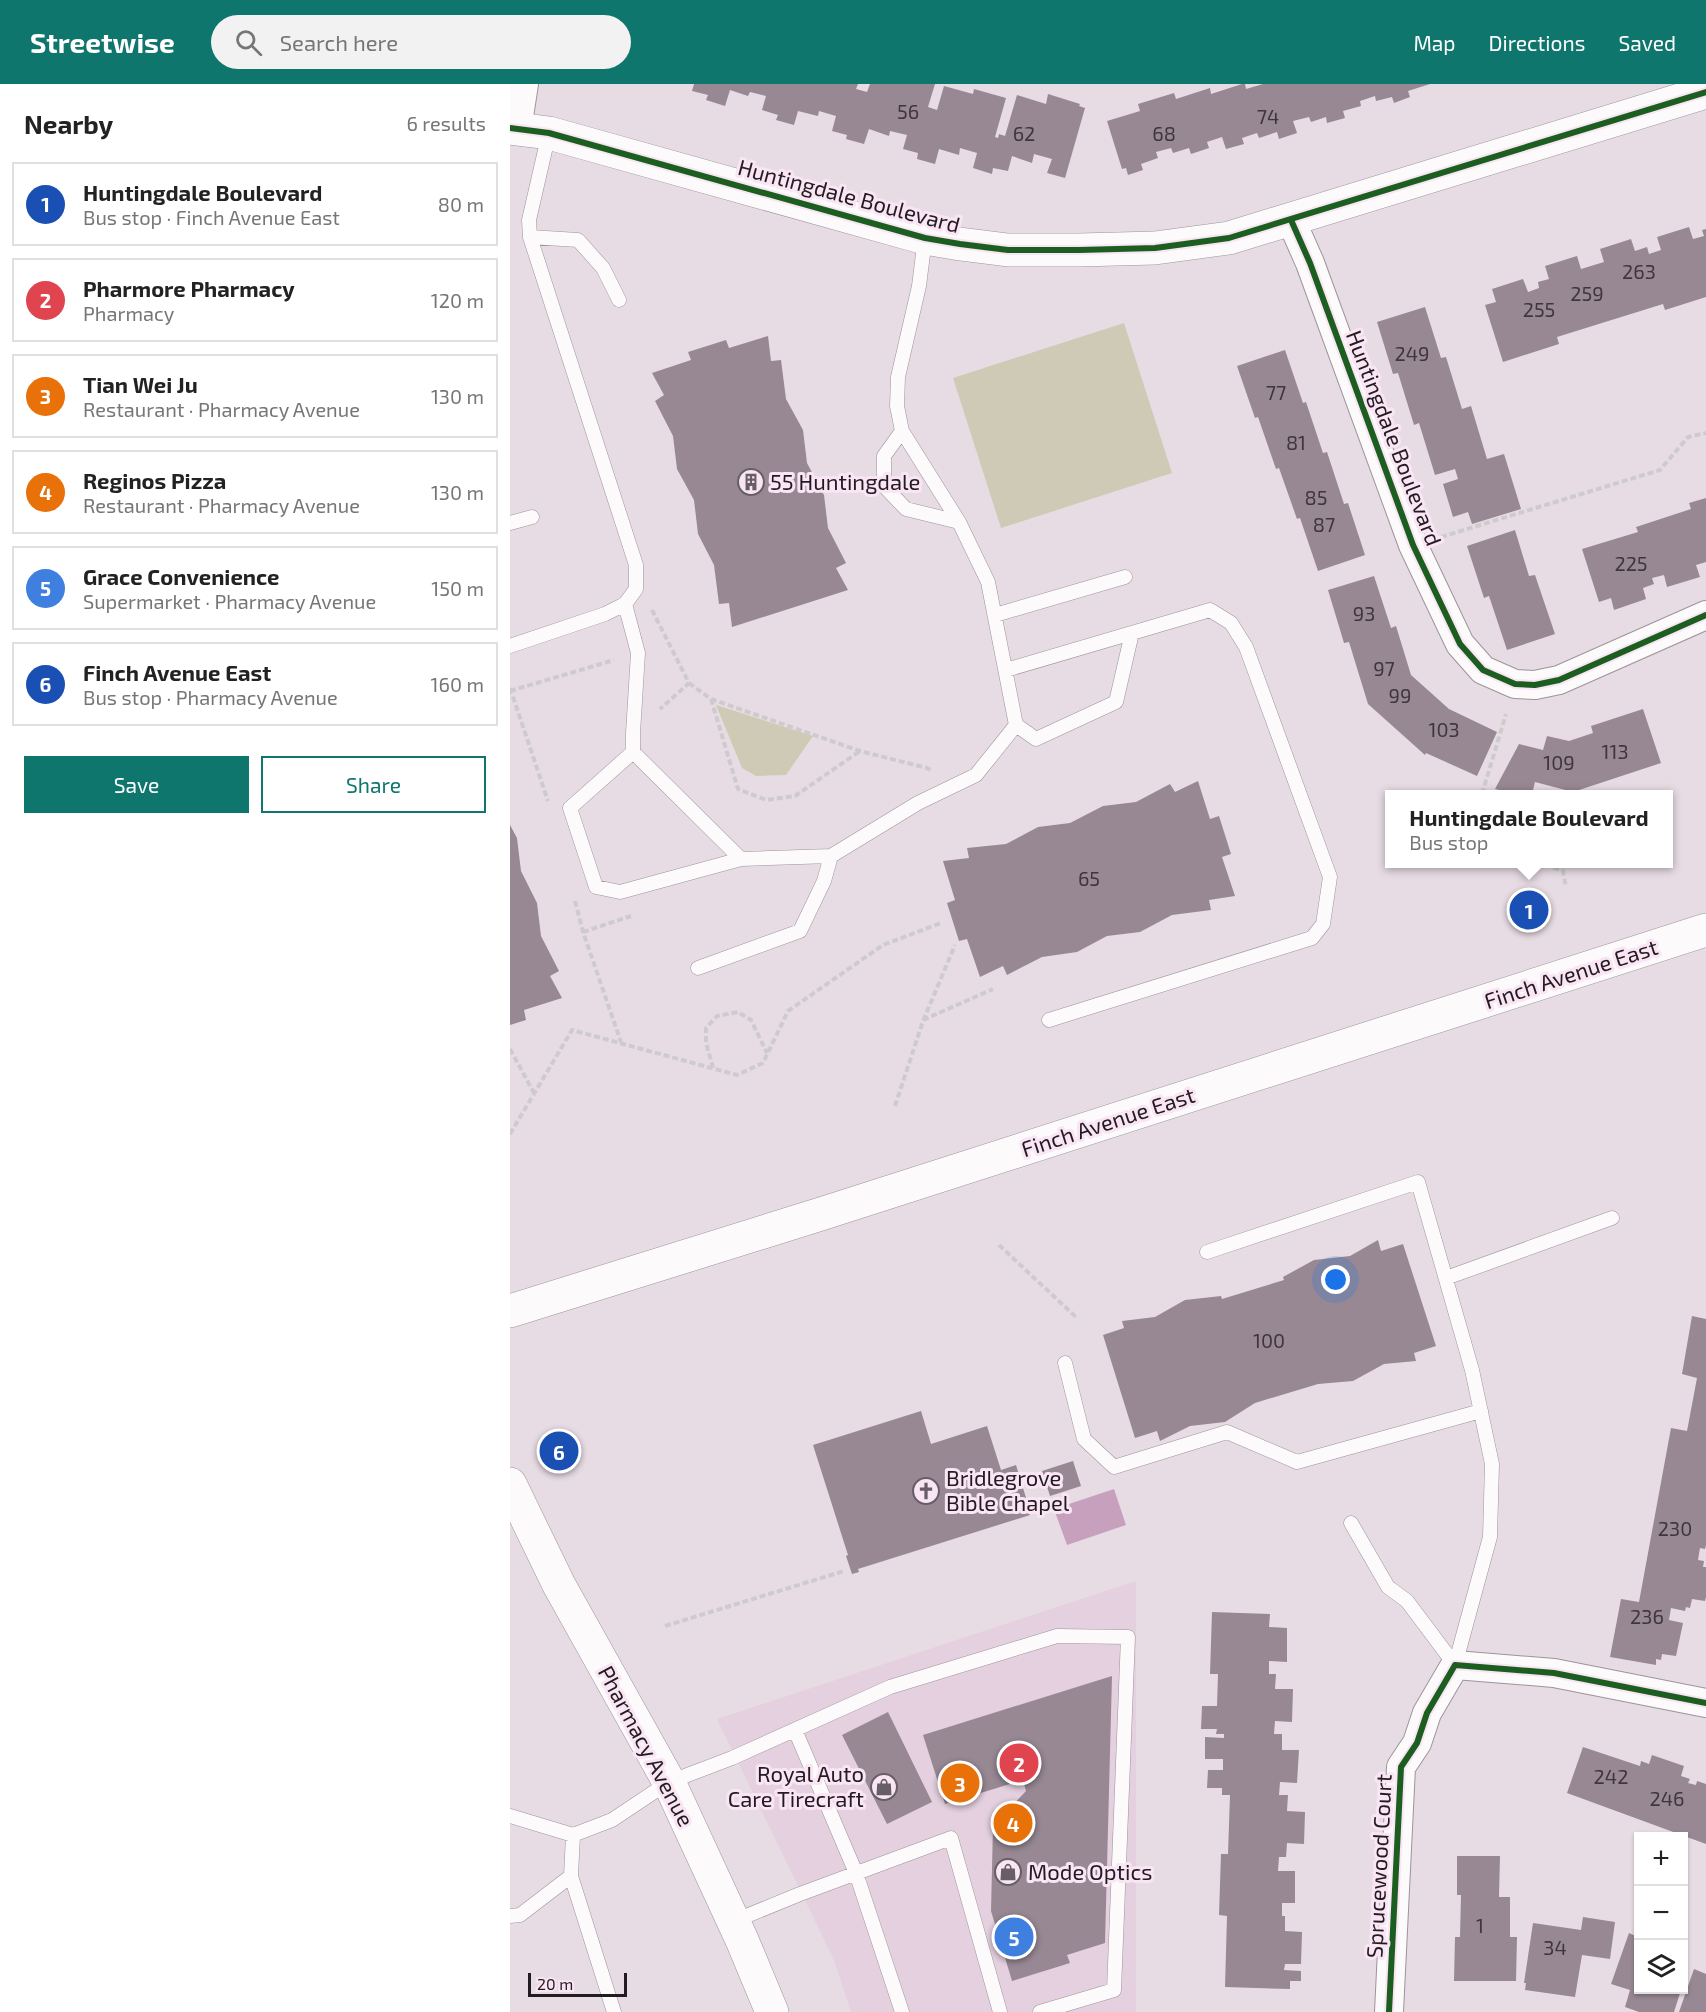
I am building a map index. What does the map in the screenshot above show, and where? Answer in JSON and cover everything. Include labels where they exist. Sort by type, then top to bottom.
[{"type":"street","points":[[514,129],[524,84]]},
{"type":"street","name":"Huntingdale Boulevard","points":[[514,129],[549,133],[925,238],[1008,250],[1155,248],[1229,238],[1706,92]]},
{"type":"street","name":"Huntingdale Boulevard","points":[[1291,220],[1310,264],[1413,545],[1463,648],[1483,670],[1515,684],[1535,685],[1559,680],[1706,615]]},
{"type":"street","name":"Finch Avenue East","points":[[510,1311],[1706,930]]},
{"type":"street","name":"Pharmacy Avenue","points":[[510,1484],[560,1586],[669,1782],[734,1921],[772,2012]]},
{"type":"street","points":[[1455,1665],[1554,1673],[1706,1703]]},
{"type":"street","name":"Sprucewood Court","points":[[1389,2012],[1401,1767],[1417,1743],[1427,1713],[1455,1665]]},
{"type":"lane","points":[[510,646],[605,614],[625,604],[636,590],[636,565],[530,237],[529,220],[549,133]]},
{"type":"lane","points":[[530,237],[578,240],[603,268],[619,300]]},
{"type":"lane","points":[[925,238],[919,286],[898,376],[897,406],[902,431],[959,522],[988,582],[1016,725],[1036,739],[1116,702],[1132,633]]},
{"type":"lane","points":[[902,431],[884,456],[884,486],[906,509],[959,522]]},
{"type":"lane","points":[[510,523],[531,517]]},
{"type":"lane","points":[[995,615],[1125,577]]},
{"type":"lane","points":[[625,604],[638,653],[633,752],[741,859]]},
{"type":"lane","points":[[1006,670],[1210,610],[1231,622],[1246,647],[1330,877],[1323,924],[1312,938],[1049,1020]]},
{"type":"lane","points":[[633,752],[570,808],[596,887],[620,892],[741,859],[831,856],[918,803],[976,775],[1016,725]]},
{"type":"lane","points":[[698,968],[800,931],[824,881],[831,856]]},
{"type":"lane","points":[[1207,1252],[1418,1182],[1472,1370],[1492,1464],[1490,1537],[1455,1665]]},
{"type":"lane","points":[[1446,1278],[1612,1218]]},
{"type":"lane","points":[[1065,1363],[1084,1439],[1114,1467],[1227,1432],[1297,1462],[1481,1411]]},
{"type":"lane","points":[[1351,1523],[1388,1587],[1407,1601],[1455,1665]]},
{"type":"lane","points":[[510,1815],[573,1835],[612,1820],[669,1782],[732,1758],[890,1687],[1057,1636],[1128,1637],[1114,1990],[1040,2012]]},
{"type":"lane","points":[[795,1730],[856,1873],[902,2012]]},
{"type":"lane","points":[[573,1835],[572,1876],[614,2012]]},
{"type":"lane","points":[[734,1921],[951,1838],[1000,2012]]},
{"type":"lane","points":[[510,1916],[520,1915],[572,1876]]},
{"type":"path","points":[[1413,545],[1660,470],[1688,437],[1706,433]]},
{"type":"path","points":[[510,691],[638,653]]},
{"type":"path","points":[[689,683],[711,699],[860,751],[927,768],[955,786]]},
{"type":"path","points":[[1483,790],[1515,684]]},
{"type":"path","points":[[711,699],[738,789],[766,800],[795,796],[860,751]]},
{"type":"path","points":[[1555,868],[1563,871],[1566,887]]},
{"type":"path","points":[[510,1134],[572,1030],[737,1075],[763,1063],[788,1011],[883,945],[941,922]]},
{"type":"path","points":[[583,933],[621,1043]]},
{"type":"path","points":[[895,1106],[923,1021],[955,945]]},
{"type":"path","points":[[923,1021],[993,989]]},
{"type":"path","points":[[713,1068],[706,1043],[706,1028],[717,1016],[738,1012],[751,1020],[767,1054]]},
{"type":"path","points":[[510,1048],[534,1094]]},
{"type":"path","points":[[999,1245],[1077,1318]]},
{"type":"path","points":[[665,1626],[843,1571]]},
{"type":"shaded area","points":[[1124,323],[1172,473],[1001,528],[953,378]]},
{"type":"shaded area","points":[[716,705],[813,736],[786,775],[756,776],[742,768]]},
{"type":"shaded area","points":[[1114,1489],[1126,1525],[1067,1545],[1054,1509]]},
{"type":"shaded area","points":[[1136,1581],[1136,2012],[851,2012],[834,1960],[717,1719]]},
{"type":"building","points":[[694,84],[858,84],[856,89],[867,92],[870,84],[935,84],[928,107],[937,110],[944,86],[973,94],[974,89],[1006,98],[995,137],[998,138],[999,134],[1005,136],[1017,95],[1046,104],[1048,94],[1080,104],[1079,106],[1085,108],[1065,178],[1047,173],[1052,159],[1034,154],[1032,163],[1012,156],[1008,171],[993,168],[992,174],[973,168],[977,153],[960,148],[959,155],[939,149],[935,164],[917,159],[918,153],[903,149],[907,135],[890,131],[889,136],[869,129],[864,144],[846,139],[847,135],[832,131],[836,116],[819,111],[818,116],[798,111],[794,125],[776,120],[778,115],[762,110],[766,96],[750,92],[748,96],[730,90],[725,106],[706,100],[708,95],[692,91]]},
{"type":"building","points":[[1245,84],[1246,89],[1263,84],[1430,84],[1408,91],[1410,97],[1394,103],[1392,97],[1376,101],[1375,96],[1360,101],[1361,106],[1343,111],[1345,118],[1327,123],[1326,117],[1311,122],[1309,117],[1293,121],[1297,133],[1279,139],[1277,132],[1259,138],[1257,133],[1242,138],[1244,144],[1226,149],[1222,137],[1207,142],[1209,148],[1191,154],[1189,148],[1173,153],[1171,148],[1156,152],[1158,158],[1141,164],[1143,170],[1128,175],[1126,168],[1122,169],[1107,121],[1140,111],[1138,104],[1174,93],[1176,99],[1210,88],[1211,94]]},
{"type":"building","points":[[1689,227],[1693,239],[1704,236],[1702,230],[1706,229],[1706,297],[1665,310],[1663,304],[1557,337],[1559,344],[1503,362],[1485,305],[1496,302],[1492,289],[1523,279],[1528,292],[1539,288],[1538,282],[1549,279],[1545,266],[1577,256],[1581,269],[1604,262],[1600,249],[1631,239],[1635,251],[1647,247],[1649,254],[1661,250],[1657,237]]},
{"type":"building","points":[[1425,307],[1441,358],[1446,357],[1462,409],[1471,406],[1487,459],[1504,454],[1521,509],[1472,524],[1468,512],[1453,517],[1443,484],[1458,479],[1455,469],[1435,475],[1419,423],[1414,425],[1398,373],[1393,374],[1377,322]]},
{"type":"building","name":"55 Huntingdale","points":[[768,336],[771,361],[781,360],[786,399],[803,430],[807,463],[824,495],[828,528],[846,563],[836,568],[848,590],[732,627],[729,603],[719,604],[714,565],[698,534],[694,500],[677,469],[673,436],[655,401],[664,395],[652,373],[691,360],[688,352],[726,340],[729,348]]},
{"type":"building","points":[[1285,350],[1323,453],[1327,452],[1344,504],[1348,503],[1365,555],[1318,571],[1300,518],[1297,519],[1279,468],[1276,469],[1237,366]]},
{"type":"building","points":[[1706,498],[1706,562],[1696,565],[1700,577],[1667,587],[1664,575],[1652,578],[1654,584],[1643,588],[1646,599],[1614,610],[1611,598],[1599,602],[1582,549],[1638,532],[1636,527],[1691,509],[1689,503]]},
{"type":"building","points":[[1515,530],[1529,576],[1535,575],[1555,634],[1507,650],[1489,596],[1484,598],[1467,546]]},
{"type":"building","points":[[1374,576],[1391,628],[1396,626],[1411,675],[1449,709],[1497,732],[1477,776],[1426,753],[1425,755],[1368,704],[1349,642],[1344,643],[1328,590]]},
{"type":"building","points":[[1643,709],[1661,763],[1579,790],[1565,790],[1535,782],[1533,790],[1495,789],[1519,744],[1543,750],[1547,736],[1569,741],[1593,733],[1591,726]]},
{"type":"building","points":[[1198,781],[1210,819],[1219,816],[1231,854],[1222,857],[1235,896],[1209,900],[1211,910],[1172,915],[1140,932],[1107,936],[1077,952],[1042,957],[1007,975],[1003,966],[980,977],[967,939],[959,941],[947,903],[955,900],[943,861],[969,858],[967,848],[1006,844],[1038,827],[1070,823],[1103,806],[1136,802],[1170,784],[1175,792]]},
{"type":"building","points":[[510,825],[517,838],[521,871],[537,903],[541,936],[559,971],[550,976],[562,998],[524,1010],[526,1020],[510,1025]]},
{"type":"building","points":[[1378,1240],[1381,1251],[1403,1244],[1436,1346],[1414,1353],[1416,1361],[1384,1364],[1353,1381],[1318,1384],[1255,1403],[1225,1422],[1190,1426],[1160,1441],[1157,1431],[1135,1438],[1103,1335],[1124,1328],[1122,1321],[1155,1317],[1185,1300],[1221,1296],[1222,1299],[1284,1280],[1283,1277],[1314,1260],[1350,1256]]},
{"type":"building","points":[[1692,1316],[1706,1319],[1706,1545],[1705,1549],[1700,1548],[1698,1560],[1704,1561],[1703,1567],[1706,1567],[1706,1597],[1705,1601],[1692,1599],[1690,1608],[1686,1607],[1685,1611],[1671,1608],[1669,1620],[1683,1623],[1676,1656],[1662,1654],[1661,1660],[1656,1659],[1656,1665],[1610,1657],[1621,1599],[1639,1602],[1671,1428],[1687,1431],[1697,1378],[1682,1374]]},
{"type":"building","name":"Bridlegrove Bible Chapel","points":[[921,1411],[931,1444],[987,1426],[1001,1470],[1016,1465],[1030,1515],[858,1569],[859,1572],[852,1574],[813,1445]]},
{"type":"building","points":[[1073,1461],[1081,1486],[1050,1496],[1042,1471]]},
{"type":"building","points":[[1212,1612],[1270,1614],[1269,1627],[1287,1628],[1287,1662],[1269,1661],[1269,1674],[1276,1674],[1275,1689],[1293,1689],[1292,1722],[1275,1721],[1274,1734],[1282,1734],[1282,1750],[1299,1750],[1297,1783],[1280,1782],[1279,1795],[1288,1795],[1287,1811],[1305,1812],[1304,1844],[1287,1843],[1286,1857],[1279,1857],[1278,1871],[1295,1871],[1295,1903],[1282,1903],[1285,1931],[1302,1932],[1301,1964],[1285,1964],[1284,1970],[1301,1971],[1301,1981],[1290,1981],[1290,1989],[1225,1987],[1227,1916],[1219,1915],[1221,1854],[1228,1854],[1230,1795],[1222,1795],[1222,1788],[1207,1788],[1208,1770],[1223,1770],[1223,1759],[1205,1759],[1205,1737],[1224,1738],[1224,1734],[1216,1734],[1217,1729],[1201,1729],[1202,1706],[1217,1706],[1218,1674],[1210,1674]]},
{"type":"building","points":[[1112,1676],[1105,1943],[1067,1955],[1070,1963],[1012,1981],[991,1911],[993,1826],[1026,1791],[1023,1780],[945,1804],[923,1735]]},
{"type":"building","points":[[888,1712],[932,1802],[887,1824],[842,1735]]},
{"type":"building","points":[[1583,1747],[1640,1766],[1641,1761],[1649,1764],[1652,1755],[1684,1766],[1681,1776],[1690,1779],[1688,1783],[1696,1785],[1697,1781],[1706,1784],[1706,1844],[1688,1837],[1688,1832],[1673,1832],[1567,1793]]},
{"type":"building","points":[[1457,1856],[1500,1856],[1499,1897],[1510,1897],[1510,1937],[1517,1937],[1516,1981],[1454,1981],[1455,1937],[1460,1937],[1461,1895],[1457,1895]]},
{"type":"building","points":[[1583,1917],[1615,1922],[1610,1959],[1582,1955],[1575,1997],[1525,1990],[1526,1983],[1524,1983],[1533,1923],[1581,1930]]},
{"type":"building","points":[[1629,1933],[1634,1935],[1634,1994],[1680,1994],[1674,2012],[1639,2012],[1625,2007],[1630,1990],[1611,1984]]},
{"type":"building","points":[[1694,1969],[1706,1974],[1706,2012],[1679,2012],[1685,1994],[1688,1994],[1688,1986]]},
{"type":"cycle path","points":[[510,128],[549,133],[925,238],[1008,250],[1155,248],[1229,238],[1706,92]]},
{"type":"cycle path","points":[[1291,220],[1310,263],[1413,545],[1460,644],[1483,670],[1515,684],[1535,685],[1559,680],[1706,615]]},
{"type":"cycle path","points":[[1389,2012],[1401,1767],[1417,1743],[1427,1713],[1455,1665],[1554,1673],[1706,1703]]},
{"type":"place","name":"55 Huntingdale","points":[[751,482]]},
{"type":"place","name":"Huntingdale Boulevard","points":[[1529,910]]},
{"type":"place","name":"Finch Avenue East","points":[[559,1451]]},
{"type":"place","name":"Bridlegrove Bible Chapel","points":[[926,1491]]},
{"type":"place","name":"Pharmore Pharmacy","points":[[1019,1763]]},
{"type":"place","name":"Tian Wei Ju","points":[[960,1783]]},
{"type":"place","name":"Royal Auto Care Tirecraft","points":[[884,1787]]},
{"type":"place","name":"Reginos Pizza","points":[[1013,1823]]},
{"type":"place","name":"Mode Optics","points":[[1008,1872]]},
{"type":"place","name":"Grace Convenience","points":[[1014,1937]]}]
